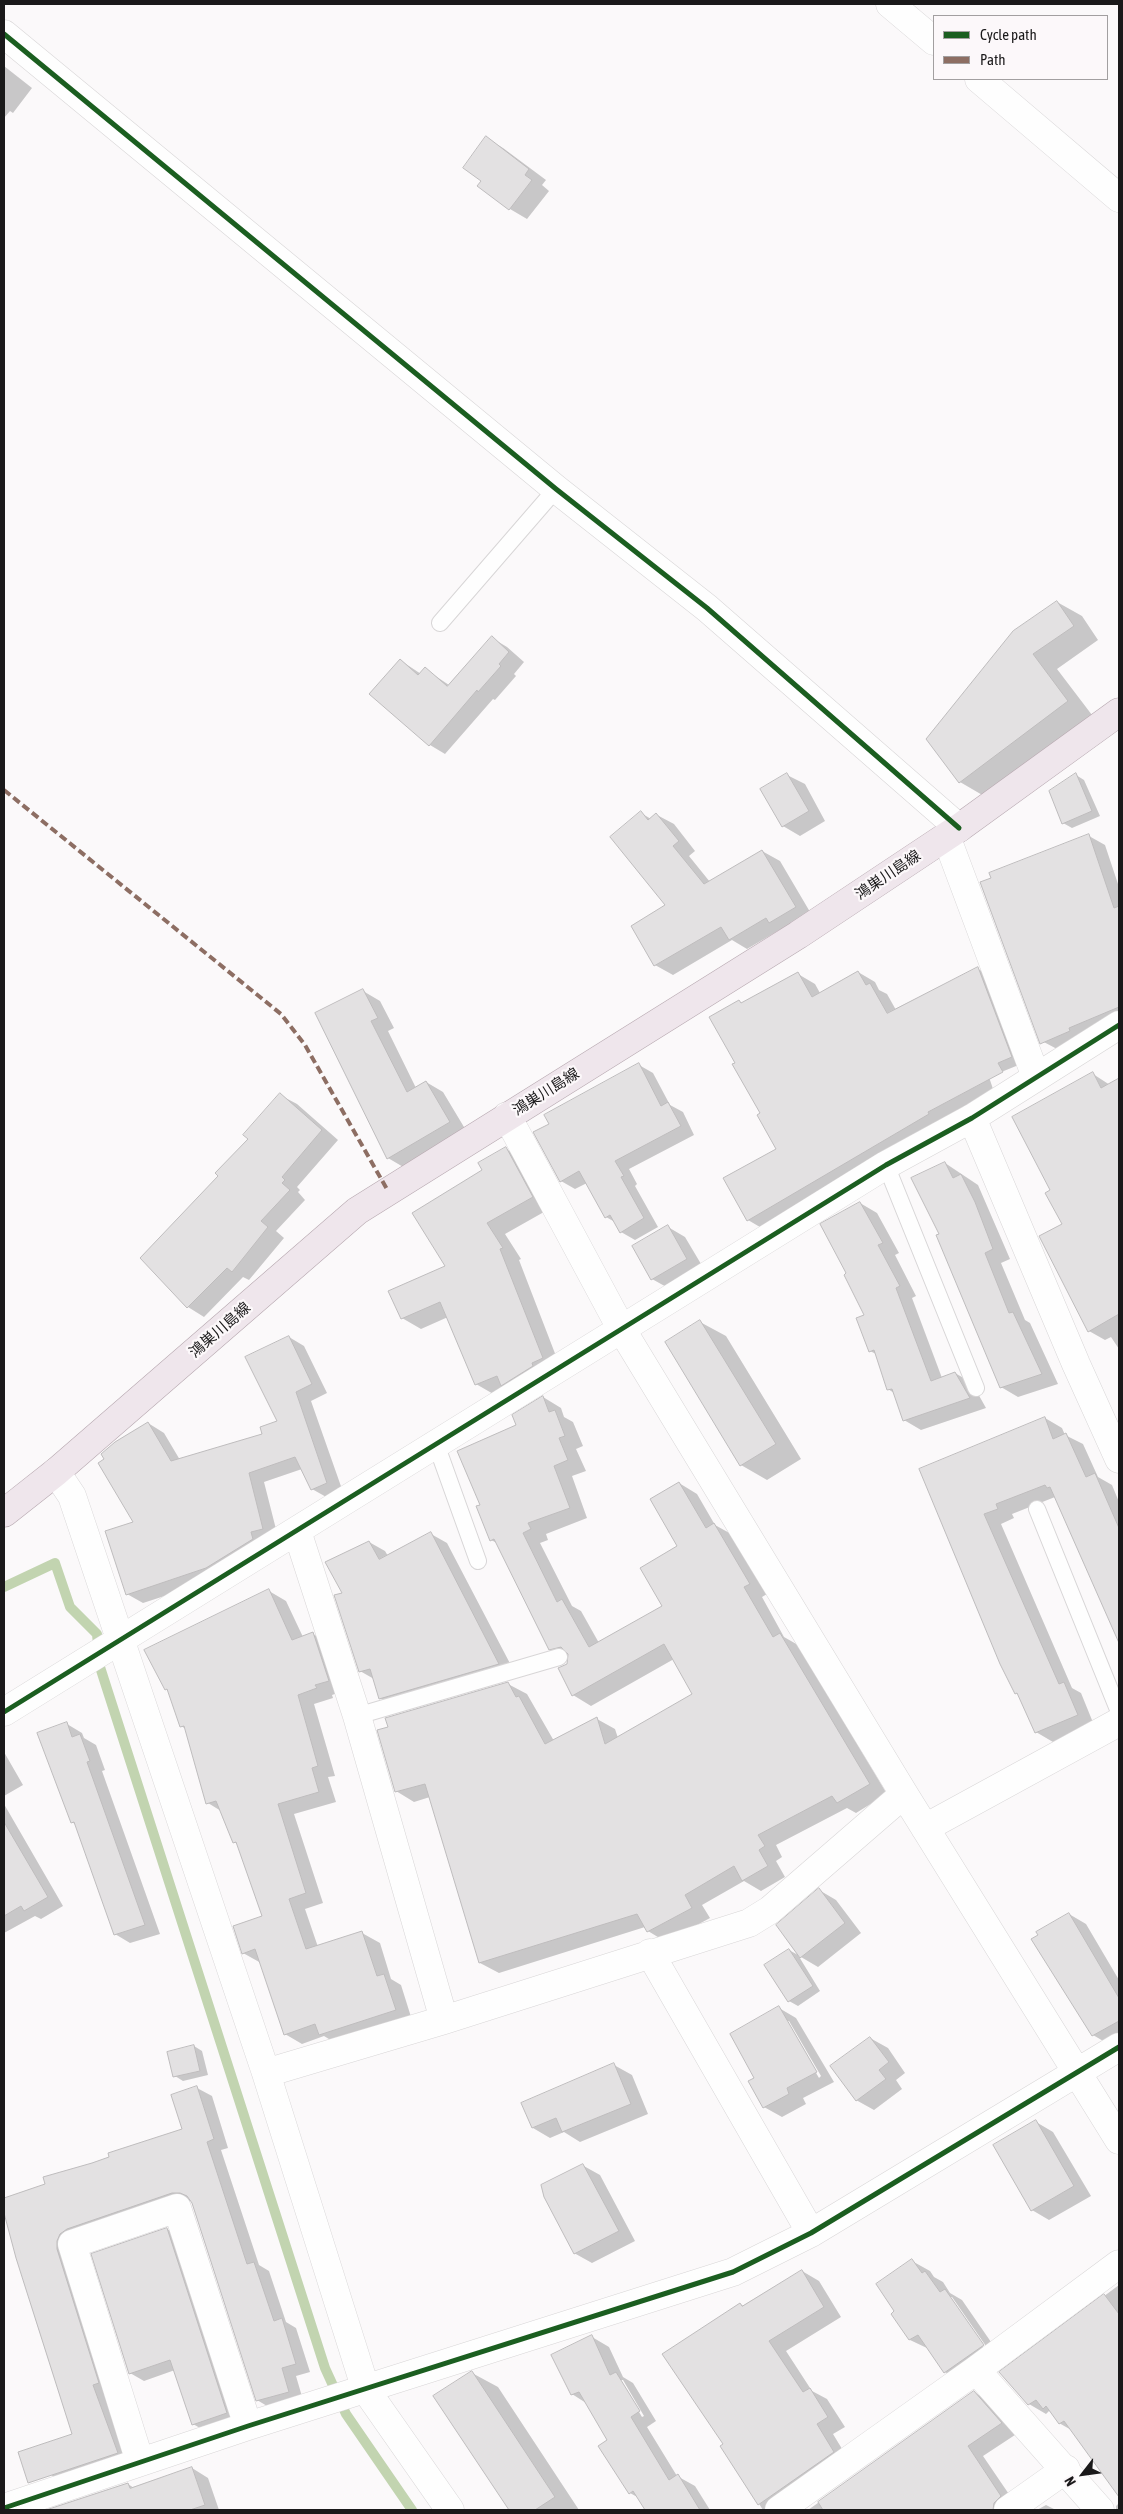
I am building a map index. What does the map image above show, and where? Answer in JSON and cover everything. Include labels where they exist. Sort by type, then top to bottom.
[{"type":"main road","name":"鴻巣川島線","points":[[4,1513],[56,1472],[357,1211],[798,935],[953,832],[1119,712]]},
{"type":"street","points":[[890,4],[933,40]]},
{"type":"street","points":[[4,34],[556,489],[707,608],[953,832],[1036,1077]]},
{"type":"street","points":[[980,80],[1119,198]]},
{"type":"street","points":[[4,1712],[886,1165],[972,1118],[1119,1025]]},
{"type":"street","points":[[507,1116],[622,1330],[924,1828],[1119,2140]]},
{"type":"street","points":[[972,1118],[1076,1364],[1119,1459]]},
{"type":"street","points":[[56,1472],[72,1496],[266,2073],[351,2395],[450,2510]]},
{"type":"street","points":[[297,1531],[357,1716],[444,2020]]},
{"type":"street","points":[[924,1828],[1119,1722]]},
{"type":"street","points":[[266,2073],[444,2020],[749,1923],[770,1910],[904,1794]]},
{"type":"street","points":[[650,1953],[811,2233]]},
{"type":"street","points":[[4,2508],[248,2426],[351,2395],[733,2272],[811,2233],[1119,2047]]},
{"type":"street","points":[[140,2462],[72,2244],[177,2208],[248,2426]]},
{"type":"street","points":[[779,2510],[976,2370],[1119,2264]]},
{"type":"street","points":[[976,2370],[1066,2469],[1100,2510]]},
{"type":"street","points":[[1008,2510],[1066,2469]]},
{"type":"lane","points":[[440,624],[556,489]]},
{"type":"lane","points":[[886,1165],[976,1388]]},
{"type":"lane","points":[[436,1444],[478,1561]]},
{"type":"lane","points":[[1037,1509],[1119,1712]]},
{"type":"lane","points":[[357,1716],[559,1657]]},
{"type":"building","points":[[486,136],[529,169],[525,175],[532,180],[509,210],[477,186],[481,181],[463,168]]},
{"type":"building","points":[[1057,601],[1074,626],[1033,654],[1068,701],[959,783],[926,739],[1013,631]]},
{"type":"building","points":[[492,636],[509,652],[499,664],[501,666],[478,692],[477,690],[429,746],[369,694],[400,659],[418,675],[425,667],[447,686]]},
{"type":"building","points":[[787,773],[809,811],[782,827],[760,789]]},
{"type":"building","points":[[1076,773],[1092,811],[1062,824],[1049,791]]},
{"type":"building","points":[[641,811],[648,820],[656,813],[679,841],[673,846],[704,884],[762,850],[796,907],[769,923],[766,918],[729,940],[721,927],[654,966],[631,926],[665,905],[610,837]]},
{"type":"building","points":[[1089,834],[1114,908],[1119,906],[1119,1007],[1069,1028],[1070,1031],[1040,1044],[980,882],[991,878],[989,873]]},
{"type":"building","points":[[978,967],[1012,1057],[998,1063],[1003,1072],[928,1112],[929,1114],[747,1221],[723,1178],[776,1149],[757,1115],[760,1113],[732,1064],[735,1063],[709,1017],[739,1000],[741,1003],[798,972],[812,997],[858,971],[866,985],[870,983],[887,1013]]},
{"type":"building","points":[[363,989],[378,1018],[371,1021],[407,1092],[426,1081],[450,1122],[387,1159],[315,1013]]},
{"type":"building","points":[[639,1063],[661,1106],[668,1102],[681,1126],[615,1161],[624,1176],[621,1177],[644,1218],[620,1233],[610,1215],[605,1218],[579,1171],[560,1182],[533,1132],[549,1124],[544,1115]]},
{"type":"building","points":[[1093,1072],[1101,1088],[1119,1078],[1119,1314],[1088,1332],[1039,1236],[1062,1224],[1045,1193],[1050,1190],[1012,1117]]},
{"type":"building","points":[[280,1093],[322,1130],[282,1177],[285,1180],[282,1183],[290,1190],[261,1221],[268,1227],[232,1272],[227,1268],[187,1308],[140,1258],[218,1176],[215,1173],[248,1139],[243,1135]]},
{"type":"building","points":[[506,1147],[533,1197],[487,1223],[503,1248],[500,1249],[543,1358],[532,1363],[533,1366],[501,1386],[497,1376],[475,1385],[440,1302],[401,1319],[388,1291],[445,1266],[412,1213],[482,1170],[478,1163]]},
{"type":"building","points":[[945,1162],[953,1178],[961,1174],[975,1202],[993,1249],[985,1253],[1009,1313],[1013,1312],[1042,1374],[1000,1388],[936,1235],[939,1234],[911,1178]]},
{"type":"building","points":[[860,1202],[883,1243],[878,1245],[900,1286],[896,1288],[931,1381],[955,1372],[970,1398],[903,1421],[892,1389],[887,1390],[874,1350],[869,1352],[856,1318],[864,1315],[844,1275],[846,1273],[820,1224]]},
{"type":"building","points":[[668,1225],[687,1259],[651,1280],[632,1246]]},
{"type":"building","points":[[700,1320],[776,1444],[740,1466],[665,1342]]},
{"type":"building","points":[[289,1336],[312,1384],[296,1392],[327,1483],[311,1490],[295,1457],[249,1473],[263,1529],[251,1532],[253,1539],[206,1568],[126,1595],[105,1531],[133,1522],[98,1463],[104,1459],[101,1454],[115,1442],[148,1422],[171,1461],[262,1434],[260,1427],[277,1421],[245,1357]]},
{"type":"building","points":[[543,1396],[549,1412],[555,1410],[565,1436],[559,1438],[568,1460],[554,1466],[570,1508],[528,1523],[531,1529],[523,1533],[557,1602],[562,1599],[589,1647],[662,1606],[640,1568],[677,1546],[650,1499],[679,1482],[706,1528],[714,1523],[750,1584],[744,1587],[773,1637],[780,1633],[870,1784],[837,1803],[832,1796],[758,1835],[765,1846],[759,1850],[768,1866],[742,1881],[734,1866],[685,1895],[692,1908],[647,1932],[637,1914],[479,1963],[425,1784],[395,1792],[377,1730],[388,1727],[385,1718],[508,1682],[516,1697],[519,1696],[545,1744],[597,1717],[605,1744],[692,1694],[664,1644],[572,1696],[558,1668],[567,1664],[568,1654],[561,1647],[549,1650],[494,1539],[490,1541],[476,1506],[480,1505],[457,1451],[516,1425],[512,1415]]},
{"type":"building","points":[[1045,1417],[1053,1439],[1066,1433],[1086,1477],[1095,1473],[1119,1528],[1119,1643],[1050,1487],[1047,1488],[1045,1485],[996,1504],[998,1509],[984,1514],[1059,1684],[1064,1682],[1078,1715],[1035,1733],[1017,1693],[1015,1694],[1000,1664],[919,1469]]},
{"type":"building","points":[[431,1532],[499,1664],[379,1699],[370,1669],[359,1672],[334,1595],[342,1593],[325,1562],[369,1541],[379,1559]]},
{"type":"building","points":[[269,1589],[292,1640],[313,1632],[329,1681],[315,1685],[317,1688],[298,1695],[318,1766],[312,1768],[319,1792],[278,1804],[306,1893],[289,1899],[306,1949],[362,1931],[377,1976],[384,1974],[396,2010],[319,2035],[315,2024],[284,2035],[255,1949],[242,1954],[233,1926],[262,1916],[236,1842],[233,1843],[216,1801],[206,1804],[184,1726],[180,1727],[167,1689],[165,1690],[144,1650]]},
{"type":"building","points":[[67,1722],[72,1737],[80,1734],[90,1761],[87,1762],[145,1925],[114,1935],[74,1822],[71,1823],[37,1733]]},
{"type":"building","points":[[4,1822],[48,1897],[24,1911],[21,1906],[4,1916]]},
{"type":"building","points":[[819,1888],[845,1923],[800,1958],[776,1925]]},
{"type":"building","points":[[1069,1913],[1119,1998],[1119,2021],[1092,2036],[1031,1939],[1038,1935],[1036,1932]]},
{"type":"building","points":[[789,1949],[813,1986],[788,2002],[764,1965]]},
{"type":"building","points":[[779,2006],[817,2072],[787,2088],[789,2094],[763,2108],[748,2081],[754,2078],[730,2034]]},
{"type":"building","points":[[870,2037],[889,2062],[879,2070],[886,2079],[856,2101],[830,2066]]},
{"type":"building","points":[[194,2045],[200,2071],[173,2077],[167,2052]]},
{"type":"building","points":[[614,2063],[631,2104],[562,2132],[556,2118],[532,2128],[521,2103]]},
{"type":"building","points":[[197,2086],[214,2139],[207,2142],[247,2264],[254,2262],[274,2321],[282,2318],[296,2364],[282,2368],[289,2392],[256,2401],[192,2203],[187,2196],[180,2193],[172,2193],[67,2229],[60,2234],[57,2241],[57,2249],[99,2383],[93,2385],[118,2453],[28,2483],[18,2452],[72,2434],[16,2258],[4,2213],[4,2198],[45,2184],[43,2177],[92,2163],[109,2157],[108,2153],[182,2129],[171,2095]]},
{"type":"building","points":[[1036,2120],[1074,2186],[1031,2211],[993,2145]]},
{"type":"building","points":[[583,2164],[619,2231],[574,2254],[544,2197],[541,2185]]},
{"type":"building","points":[[167,2228],[227,2413],[192,2425],[170,2360],[129,2374],[91,2254]]},
{"type":"building","points":[[912,2259],[922,2273],[925,2271],[940,2292],[945,2289],[984,2345],[944,2373],[918,2335],[909,2340],[891,2314],[894,2311],[876,2284]]},
{"type":"building","points":[[802,2270],[824,2307],[769,2341],[803,2392],[810,2388],[828,2417],[817,2424],[834,2452],[758,2505],[720,2446],[723,2444],[662,2354],[740,2303],[742,2306]]},
{"type":"building","points":[[1104,2294],[1119,2314],[1119,2497],[1064,2421],[1059,2424],[1046,2406],[1043,2409],[1036,2400],[1028,2405],[999,2372]]},
{"type":"building","points":[[592,2335],[610,2375],[616,2372],[640,2411],[631,2417],[669,2480],[678,2474],[700,2510],[645,2510],[633,2491],[629,2494],[598,2446],[607,2440],[579,2392],[571,2395],[551,2355]]},
{"type":"building","points":[[472,2371],[555,2497],[535,2510],[509,2510],[433,2396]]},
{"type":"building","points":[[974,2391],[1002,2423],[968,2446],[1001,2496],[994,2503],[993,2510],[823,2510],[818,2502]]},
{"type":"building","points":[[192,2467],[205,2505],[190,2510],[46,2510],[128,2483],[130,2488]]},
{"type":"waterway","points":[[4,1587],[55,1563],[70,1607],[97,1634],[100,1667],[325,2368],[346,2414],[412,2510]]},
{"type":"marked path","points":[[4,790],[281,1014],[305,1045],[388,1191]]},
{"type":"cycle path","points":[[4,34],[556,489],[707,608],[959,828]]},
{"type":"cycle path","points":[[4,1712],[886,1165],[972,1118],[1119,1025]]},
{"type":"cycle path","points":[[4,2508],[248,2426],[733,2272],[811,2233],[1119,2047]]}]
